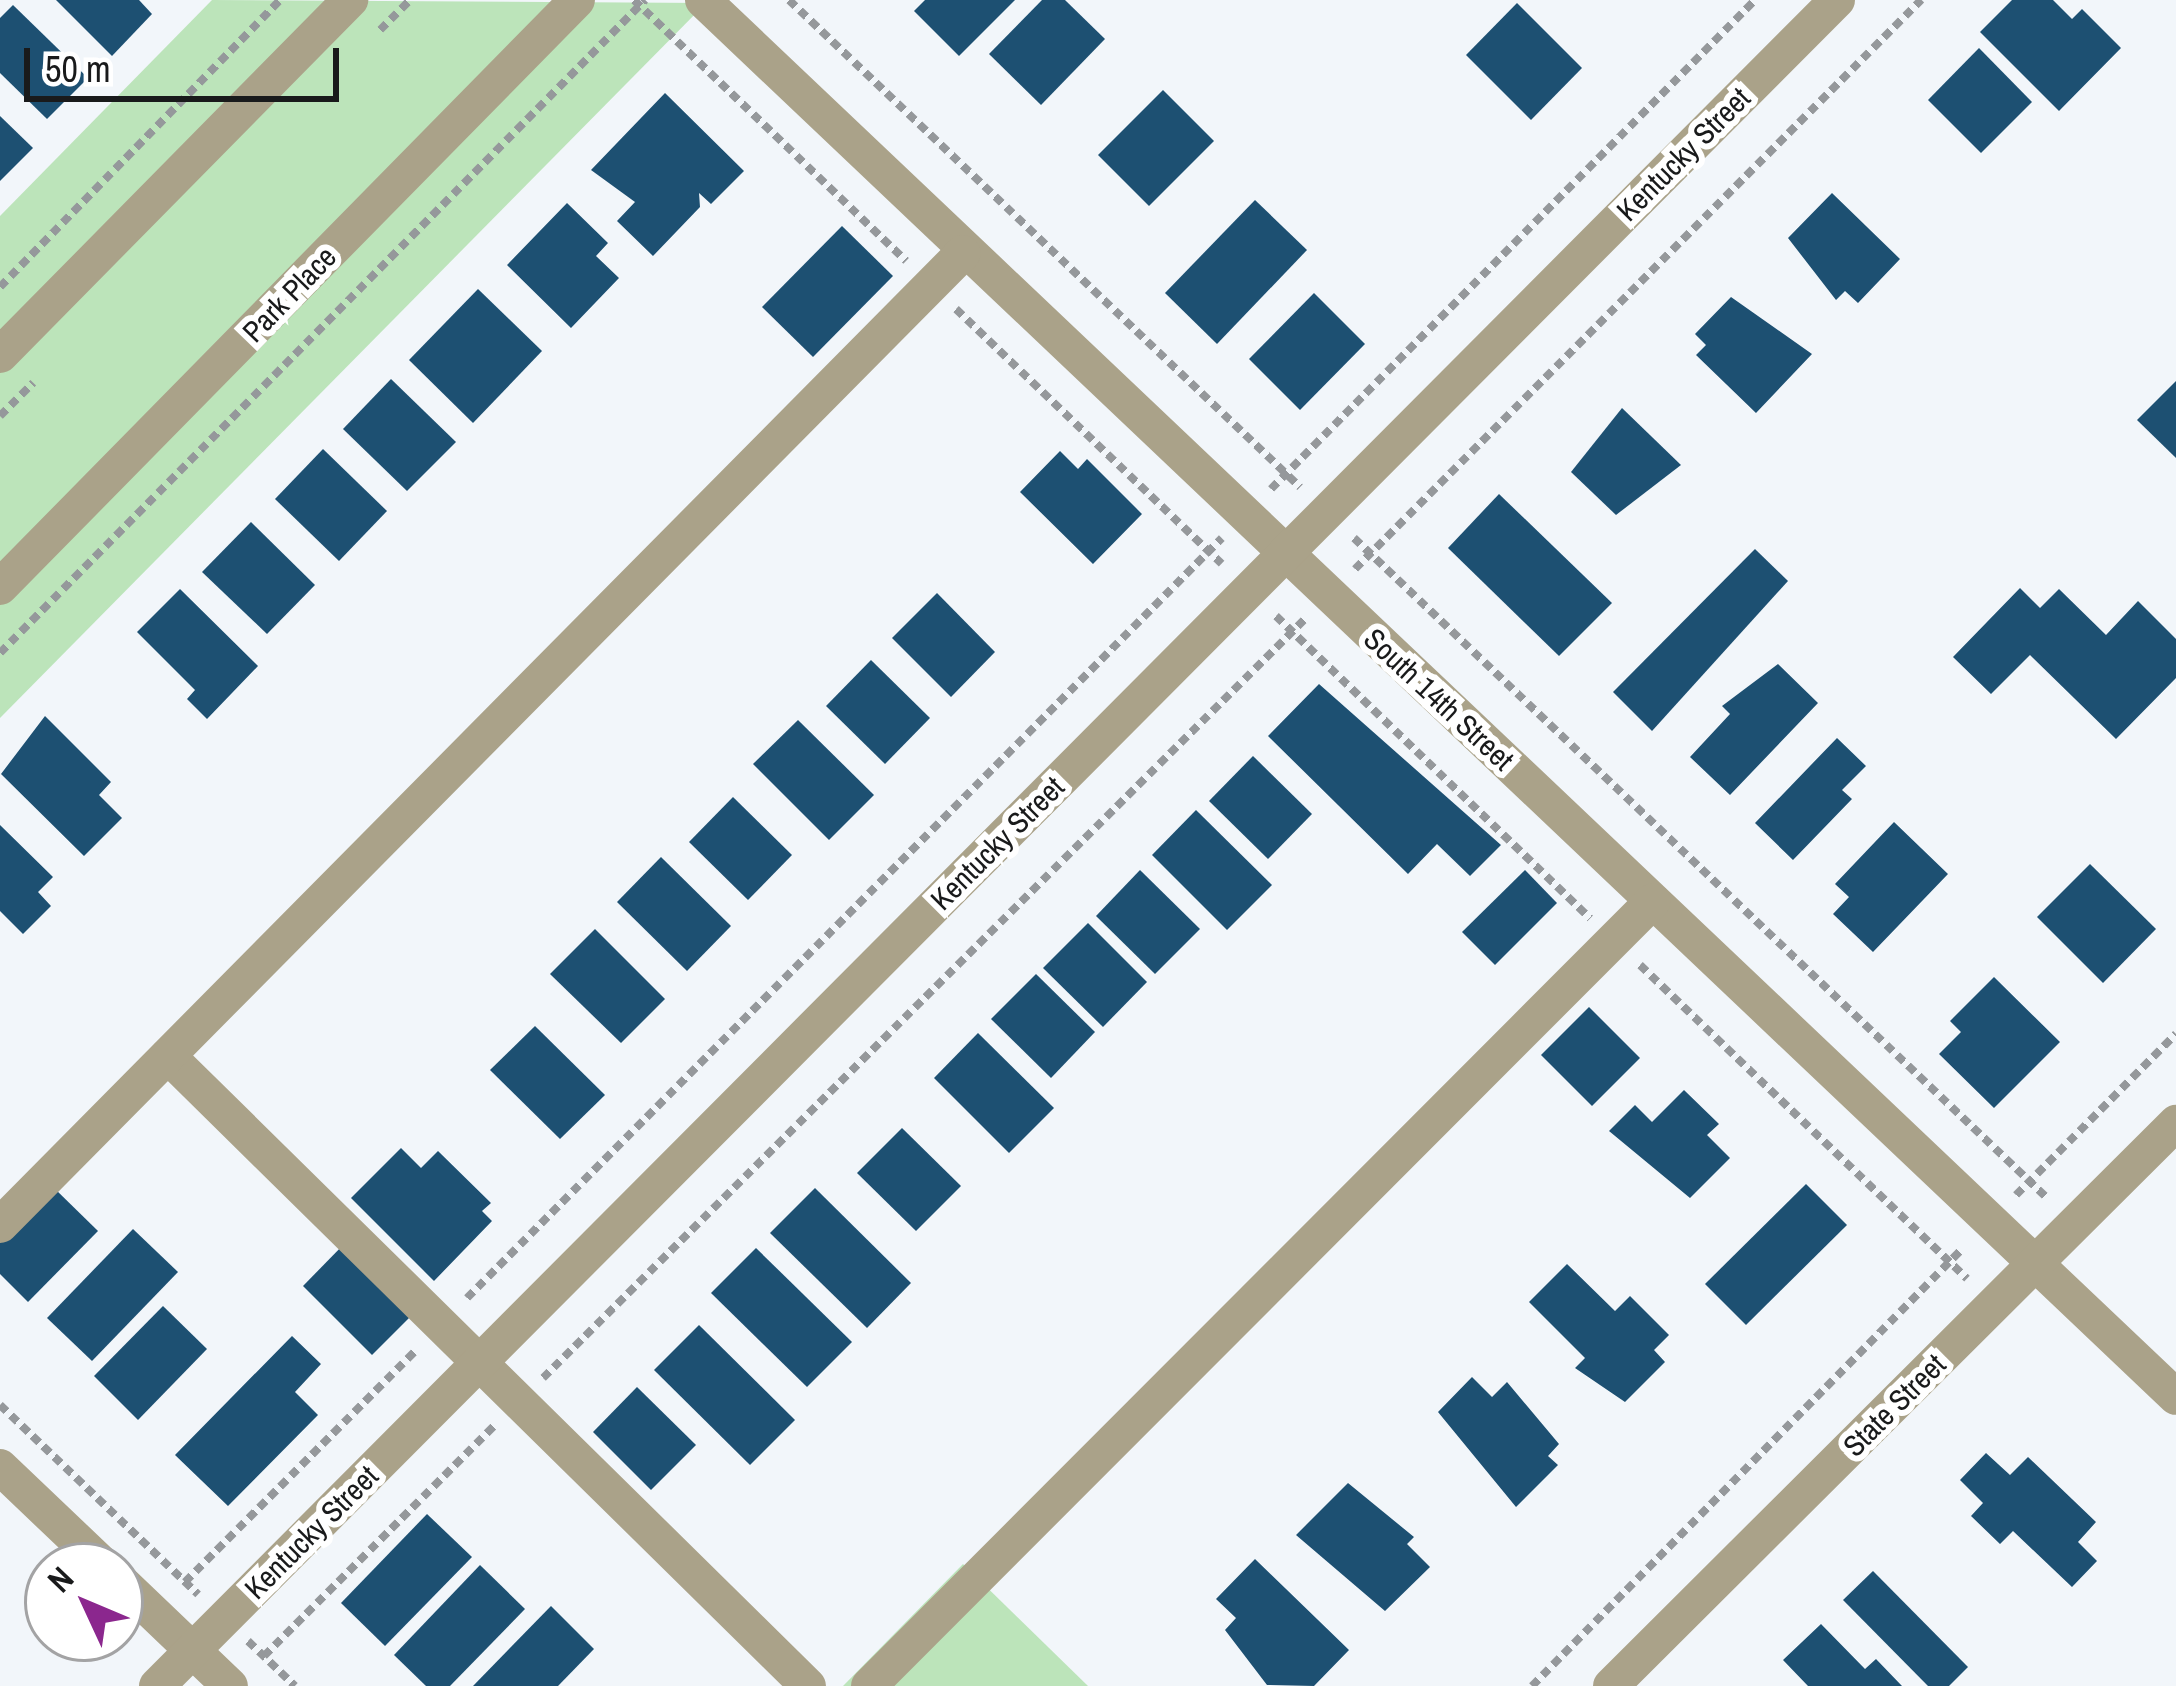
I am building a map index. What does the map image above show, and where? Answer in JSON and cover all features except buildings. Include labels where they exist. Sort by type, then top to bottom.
[{"type":"street","points":[[0,356],[350,0]]},
{"type":"street","name":"Park Place","points":[[0,587],[577,0]]},
{"type":"street","name":"South 14th Street","points":[[703,0],[963,254],[2176,1397]]},
{"type":"street","name":"Kentucky Street","points":[[157,1686],[1837,0]]},
{"type":"street","points":[[0,1225],[963,254]]},
{"type":"street","points":[[869,1686],[1653,901]]},
{"type":"street","points":[[168,1055],[808,1686]]},
{"type":"street","name":"State Street","points":[[1611,1686],[2176,1123]]},
{"type":"street","points":[[0,1467],[79,1542]]},
{"type":"street","points":[[144,1604],[230,1686]]},
{"type":"path","points":[[0,286],[280,0]]},
{"type":"path","points":[[789,0],[2074,1224]]},
{"type":"path","points":[[185,1582],[1755,0]]},
{"type":"path","points":[[264,1656],[1921,0]]},
{"type":"path","points":[[0,653],[640,2],[1994,1305]]},
{"type":"path","points":[[1532,1686],[2176,1034]]},
{"type":"path","points":[[0,1405],[295,1686]]},
{"type":"green space","points":[[212,0],[706,3],[0,718],[0,216]]},
{"type":"green space","points":[[963,1564],[1088,1686],[843,1686]]}]
